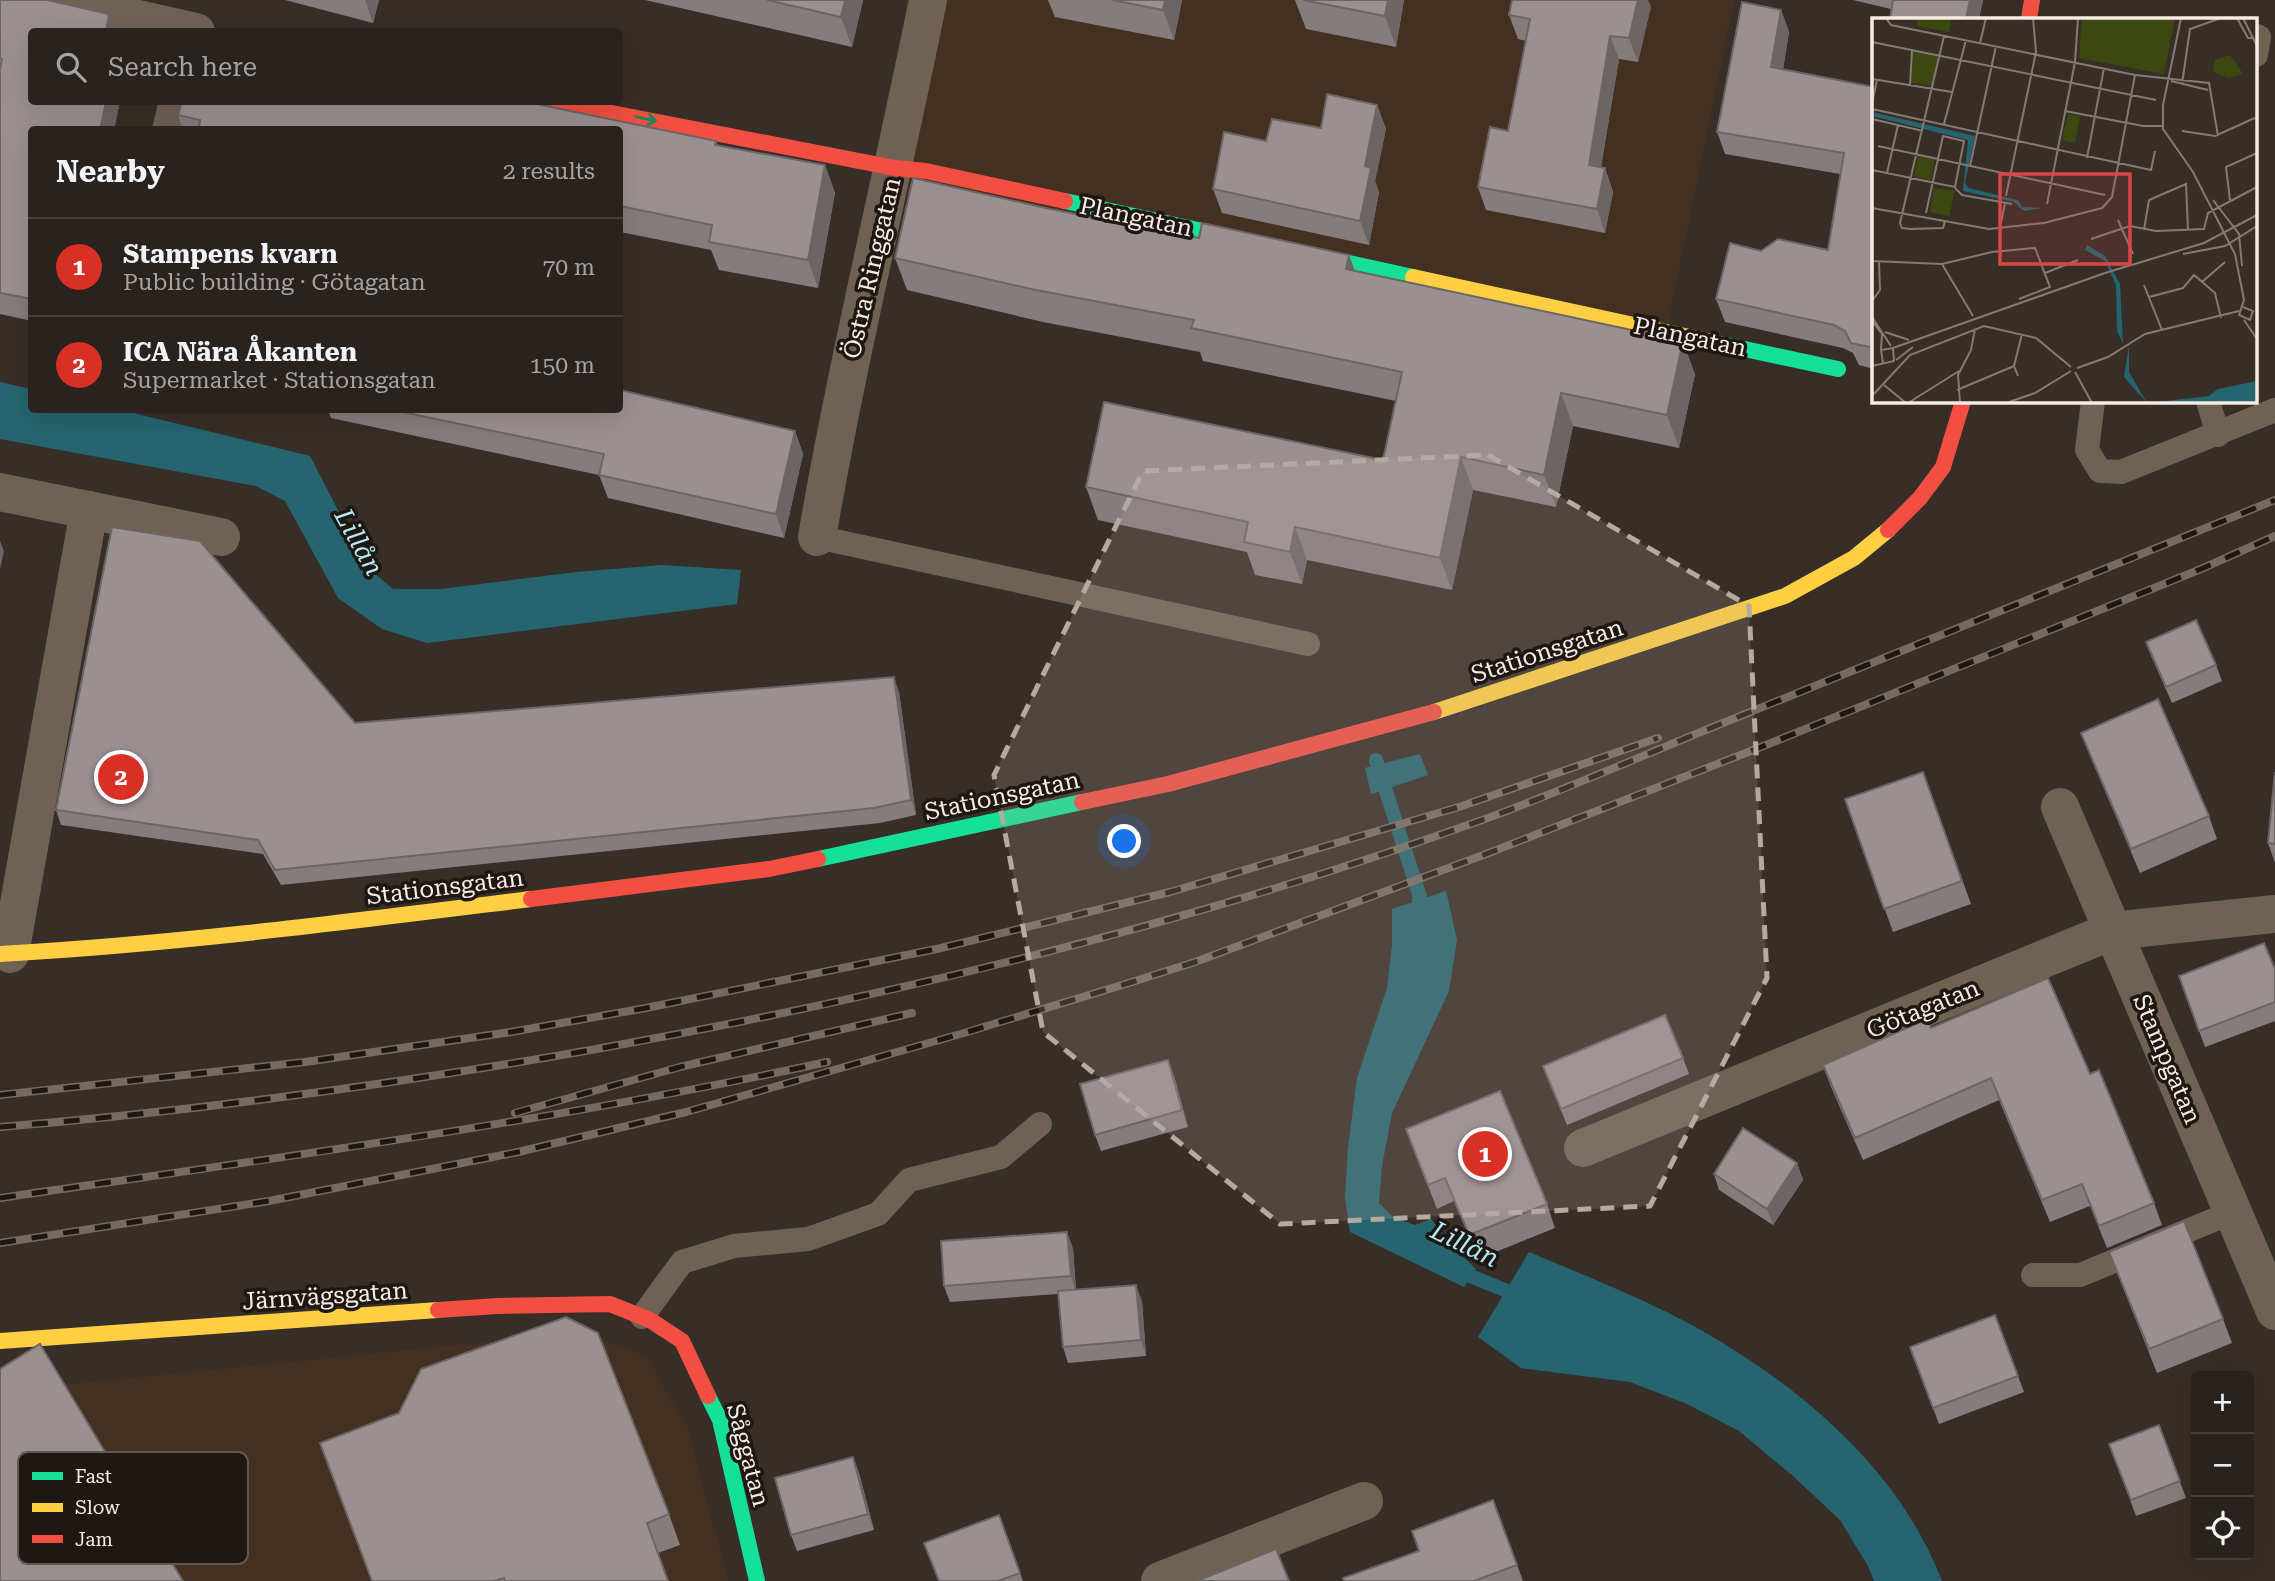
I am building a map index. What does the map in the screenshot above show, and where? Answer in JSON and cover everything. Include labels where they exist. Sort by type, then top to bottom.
[{"type":"street","points":[[53,0],[180,28]]},
{"type":"street","points":[[194,28],[199,0]]},
{"type":"street","name":"Östra Ringgatan","points":[[817,537],[836,429],[895,168],[928,0]]},
{"type":"street","points":[[2029,18],[2032,0]]},
{"type":"street","points":[[173,126],[177,105]]},
{"type":"street","name":"Plangatan","points":[[570,105],[926,172],[1838,369]]},
{"type":"street","name":"Stationsgatan","points":[[5,954],[89,949],[347,922],[769,869],[1168,784],[1442,710],[1785,596],[1854,558],[1920,498],[1943,467],[1963,402]]},
{"type":"street","points":[[0,492],[220,537]]},
{"type":"street","points":[[5,954],[89,510]]},
{"type":"street","name":"Stampgatan","points":[[2060,807],[2275,1311]]},
{"type":"street","name":"Götagatan","points":[[1583,1148],[2112,931],[2275,914]]},
{"type":"street","name":"Järnvägsgatan","points":[[0,1341],[498,1306],[610,1304],[646,1319]]},
{"type":"street","name":"Såggatan","points":[[646,1319],[682,1341],[719,1420],[757,1581]]},
{"type":"street","points":[[1160,1581],[1364,1501]]},
{"type":"lane","points":[[2093,402],[2087,450],[2100,471],[2120,472],[2275,410]]},
{"type":"lane","points":[[2208,402],[2218,435]]},
{"type":"lane","points":[[817,537],[1308,644]]},
{"type":"lane","points":[[646,1319],[682,1262],[734,1246],[808,1239],[878,1214],[908,1180],[1001,1157],[1040,1124]]},
{"type":"lane","points":[[2033,1275],[2080,1275],[2233,1212]]},
{"type":"highlighted area","points":[[1488,455],[1749,606],[1767,978],[1650,1206],[1280,1224],[1043,1032],[994,775],[1143,471]]},
{"type":"shaded area","points":[[920,0],[1734,0],[1663,349],[883,186]]},
{"type":"shaded area","points":[[585,1332],[647,1357],[688,1428],[728,1581],[0,1581],[0,1391]]},
{"type":"water","points":[[0,382],[28,388],[28,413],[133,413],[310,456],[368,568],[393,589],[441,589],[576,572],[662,565],[741,570],[737,604],[427,643],[382,629],[338,598],[285,501],[256,486],[0,439]]},
{"type":"water","points":[[1420,754],[1428,775],[1371,794],[1365,768]]},
{"type":"water","points":[[1446,891],[1457,940],[1449,991],[1392,1113],[1382,1166],[1379,1203],[1393,1217],[1415,1225],[1431,1219],[1476,1269],[1464,1287],[1350,1232],[1345,1198],[1357,1078],[1387,988],[1392,945],[1392,909]]},
{"type":"water","points":[[1529,1252],[1679,1318],[1774,1377],[1843,1435],[1873,1467],[1923,1540],[1942,1581],[1874,1581],[1840,1520],[1739,1431],[1687,1404],[1630,1382],[1521,1368],[1478,1337]]},
{"type":"building","points":[[0,0],[47,0],[109,14],[107,28],[28,28],[28,105],[105,105],[101,126],[28,126],[28,298],[0,293]]},
{"type":"building","points":[[767,0],[845,0],[841,17]]},
{"type":"building","points":[[1112,0],[1165,0],[1163,10]]},
{"type":"building","points":[[1303,0],[1388,0],[1385,16]]},
{"type":"building","points":[[1512,0],[1638,0],[1629,38],[1610,36],[1589,165],[1605,168],[1597,209],[1478,187],[1490,127],[1508,131],[1530,19],[1509,15]]},
{"type":"building","points":[[1893,0],[1970,0],[1966,18],[1890,18]]},
{"type":"building","points":[[1742,2],[1781,10],[1771,67],[1872,87],[1872,348],[1851,343],[1845,331],[1834,325],[1716,299],[1730,243],[1761,251],[1778,239],[1828,250],[1844,153],[1717,132]]},
{"type":"building","points":[[1327,94],[1377,105],[1365,166],[1371,168],[1360,221],[1213,189],[1224,132],[1266,141],[1272,119],[1321,128]]},
{"type":"building","points":[[181,105],[542,105],[716,141],[715,145],[825,165],[808,260],[709,242],[712,225],[623,207],[623,126],[199,126],[200,120],[178,115]]},
{"type":"building","points":[[913,178],[1050,209],[1199,238],[1202,223],[1349,255],[1346,269],[1683,341],[1667,415],[1561,393],[1544,475],[1461,457],[1440,558],[1295,527],[1290,552],[1244,542],[1248,522],[1086,487],[1104,402],[1383,460],[1402,372],[1191,328],[1194,320],[1031,289],[895,258]]},
{"type":"building","points":[[623,391],[795,431],[776,514],[599,475],[604,454],[407,413],[623,413]]},
{"type":"building","points":[[112,527],[200,541],[355,723],[894,677],[911,800],[874,808],[275,870],[258,840],[56,810]]},
{"type":"building","points":[[2196,620],[2216,665],[2166,687],[2146,642]]},
{"type":"building","points":[[2158,699],[2209,816],[2131,849],[2081,733]]},
{"type":"building","points":[[1923,772],[1962,881],[1884,909],[1845,799]]},
{"type":"building","points":[[2275,772],[2275,844],[2268,843]]},
{"type":"building","points":[[2264,943],[2275,969],[2275,1002],[2199,1031],[2179,976]]},
{"type":"building","points":[[2048,978],[2090,1074],[2099,1070],[2154,1203],[2099,1226],[2082,1184],[2042,1200],[1991,1078],[1855,1138],[1823,1065],[1927,1019],[1931,1028]]},
{"type":"building","points":[[1665,1015],[1683,1058],[1561,1109],[1543,1066]]},
{"type":"building","points":[[1168,1060],[1182,1110],[1095,1135],[1080,1084]]},
{"type":"building","points":[[1500,1091],[1547,1204],[1469,1235],[1445,1178],[1428,1185],[1406,1129]]},
{"type":"building","points":[[1743,1128],[1797,1163],[1767,1209],[1714,1174]]},
{"type":"building","points":[[2184,1221],[2223,1319],[2149,1349],[2109,1252]]},
{"type":"building","points":[[1067,1232],[1071,1276],[944,1286],[941,1241]]},
{"type":"building","points":[[1136,1285],[1141,1340],[1063,1347],[1058,1291]]},
{"type":"building","points":[[1995,1315],[2018,1376],[1933,1408],[1910,1347]]},
{"type":"building","points":[[566,1317],[598,1333],[669,1514],[647,1523],[668,1581],[505,1581],[504,1578],[494,1581],[372,1581],[320,1443],[399,1413],[421,1369]]},
{"type":"building","points":[[40,1344],[105,1452],[18,1452],[18,1564],[173,1564],[183,1581],[0,1581],[0,1369]]},
{"type":"building","points":[[2159,1425],[2180,1481],[2131,1500],[2109,1444]]},
{"type":"building","points":[[853,1457],[868,1514],[791,1535],[775,1478]]},
{"type":"building","points":[[1493,1500],[1517,1565],[1474,1581],[1344,1581],[1343,1578],[1419,1551],[1412,1531]]},
{"type":"building","points":[[999,1515],[1020,1573],[998,1581],[939,1581],[924,1543]]},
{"type":"building","points":[[1276,1549],[1289,1581],[1197,1581]]},
{"type":"waterway","name":"Lillån","points":[[1376,760],[1420,897],[1415,918]]},
{"type":"waterway","name":"Lillån","points":[[1453,1269],[1522,1297]]},
{"type":"railway","points":[[0,1127],[296,1095],[591,1050],[814,1007],[1034,956],[1143,927],[1360,861],[1501,813],[2275,500]]},
{"type":"railway","points":[[0,1243],[269,1201],[518,1152],[686,1112],[1132,982],[1195,962],[1486,854],[1761,747],[2201,569],[2275,536]]},
{"type":"railway","points":[[0,1095],[305,1062],[511,1032],[646,1008],[941,948],[1170,892],[1462,806],[1658,738]]},
{"type":"railway","points":[[515,1113],[680,1067],[912,1013]]},
{"type":"railway","points":[[0,1198],[311,1153],[622,1103],[827,1062]]},
{"type":"traffic: fast","points":[[1065,201],[1413,277]]},
{"type":"traffic: fast","points":[[1712,342],[1838,369]]},
{"type":"traffic: fast","points":[[818,859],[1082,802]]},
{"type":"traffic: fast","points":[[708,1396],[720,1420],[757,1581]]},
{"type":"traffic: slow","points":[[1413,277],[1712,342]]},
{"type":"traffic: slow","points":[[1434,712],[1785,596],[1854,558],[1888,530]]},
{"type":"traffic: slow","points":[[0,954],[200,938],[531,899]]},
{"type":"traffic: slow","points":[[0,1341],[438,1310]]},
{"type":"traffic: jam","points":[[2029,18],[2032,0]]},
{"type":"traffic: jam","points":[[570,105],[895,168],[926,171],[1065,201]]},
{"type":"traffic: jam","points":[[1888,530],[1920,498],[1943,467],[1963,402]]},
{"type":"traffic: jam","points":[[1082,802],[1168,784],[1434,712]]},
{"type":"traffic: jam","points":[[531,899],[769,869],[818,859]]},
{"type":"traffic: jam","points":[[438,1310],[610,1304],[650,1320],[682,1341],[708,1396]]},
{"type":"place","name":"ICA Nära Åkanten","points":[[121,777]]},
{"type":"place","name":"Stampens kvarn","points":[[1485,1154]]}]
